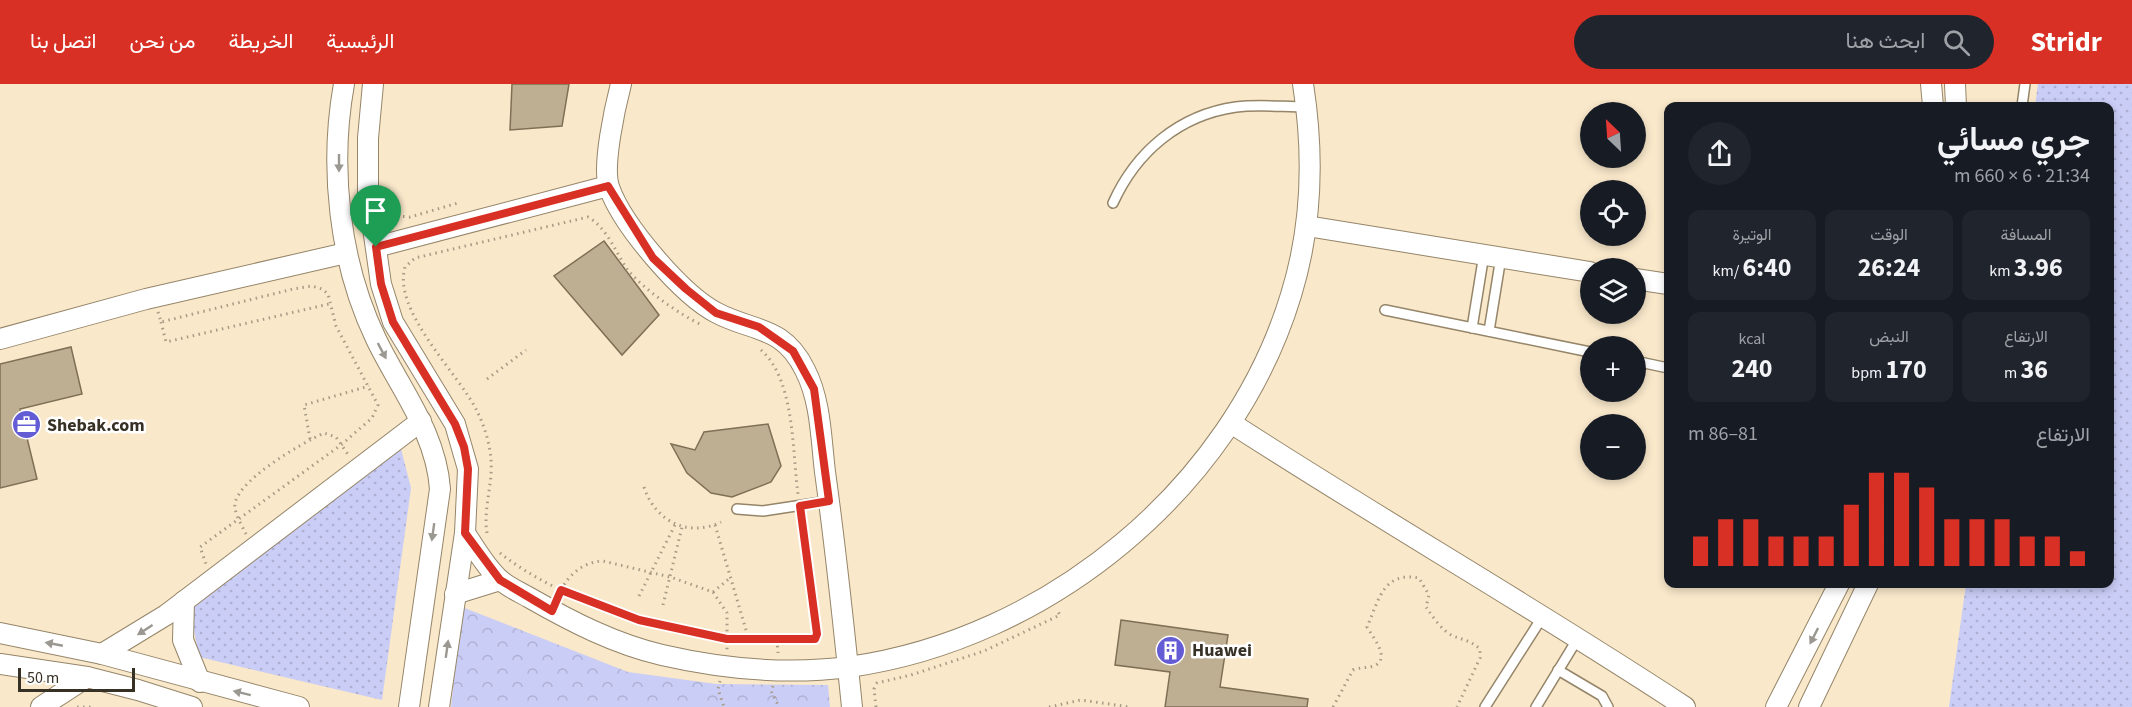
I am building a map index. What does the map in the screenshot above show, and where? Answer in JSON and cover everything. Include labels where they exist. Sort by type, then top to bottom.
[{"type":"street","points":[[344,84],[339,135],[339,195],[346,253],[357,294],[375,338],[421,421],[435,454],[440,489],[409,707]]},
{"type":"street","points":[[373,84],[368,138],[368,193],[381,284],[393,322],[455,424],[464,447],[468,469],[465,533],[439,707]]},
{"type":"street","points":[[621,84],[609,143],[608,186],[653,258],[716,313],[759,327],[774,335],[793,351],[814,389],[852,707]]},
{"type":"street","points":[[465,533],[500,580],[574,624],[640,650],[708,666],[778,671],[849,667],[925,650],[998,623],[1049,595],[1129,540],[1184,485],[1231,423],[1266,361],[1292,295],[1307,226],[1311,157],[1303,84]]},
{"type":"street","points":[[1931,84],[1933,102]]},
{"type":"street","points":[[1955,84],[1956,102]]},
{"type":"street","points":[[339,135],[368,138]]},
{"type":"street","points":[[376,247],[608,186]]},
{"type":"street","points":[[1307,226],[1580,270]]},
{"type":"street","points":[[0,339],[154,297],[346,253]]},
{"type":"street","points":[[1646,281],[1664,283]]},
{"type":"street","points":[[102,654],[147,629],[421,421]]},
{"type":"street","points":[[1231,423],[1346,497],[1543,616],[1685,707]]},
{"type":"street","points":[[455,594],[500,580]]},
{"type":"street","points":[[1776,707],[1837,588]]},
{"type":"street","points":[[1809,707],[1866,588]]},
{"type":"street","points":[[184,601],[183,640],[200,682]]},
{"type":"street","points":[[0,633],[102,654],[299,707]]},
{"type":"street","points":[[0,664],[87,677],[138,690],[170,704],[192,707]]},
{"type":"street","points":[[41,707],[87,677]]},
{"type":"lane","points":[[2023,102],[2025,84]]},
{"type":"lane","points":[[1113,203],[1125,178],[1142,156],[1169,132],[1185,123],[1219,110],[1237,107],[1306,107]]},
{"type":"lane","points":[[1472,328],[1493,256]]},
{"type":"lane","points":[[1490,331],[1493,256]]},
{"type":"lane","points":[[1385,310],[1580,350]]},
{"type":"lane","points":[[1646,363],[1664,367]]},
{"type":"lane","points":[[737,509],[763,511],[829,501]]},
{"type":"lane","points":[[1485,707],[1543,616]]},
{"type":"lane","points":[[1536,707],[1578,638]]},
{"type":"lane","points":[[1558,670],[1602,696],[1608,707]]},
{"type":"path","points":[[387,202],[390,210],[397,216],[410,217],[458,203]]},
{"type":"path","points":[[490,541],[485,524],[491,460],[486,438],[477,410],[430,345],[402,287],[405,267],[416,258],[588,217],[597,222],[629,271],[681,316],[711,330]]},
{"type":"path","points":[[161,322],[312,286],[322,289],[328,294],[336,326],[378,405],[372,418],[341,445],[200,547],[213,579]]},
{"type":"path","points":[[154,297],[166,342],[329,304]]},
{"type":"path","points":[[494,548],[561,590],[639,620],[727,639],[815,639],[817,634],[784,388],[772,360],[761,349],[774,335]]},
{"type":"path","points":[[487,379],[526,350]]},
{"type":"path","points":[[310,439],[304,405],[369,386]]},
{"type":"path","points":[[253,549],[234,507],[237,494],[246,483],[310,439],[324,433],[336,437],[358,469]]},
{"type":"path","points":[[644,487],[648,498],[659,514],[675,525],[704,529],[721,522]]},
{"type":"path","points":[[639,596],[675,525]]},
{"type":"path","points":[[715,525],[749,639]]},
{"type":"path","points":[[663,604],[682,527]]},
{"type":"path","points":[[552,611],[561,590],[575,572],[593,561],[603,561],[670,577],[713,592],[727,613],[728,667],[718,689],[724,707]]},
{"type":"path","points":[[713,592],[731,577]]},
{"type":"path","points":[[1333,707],[1353,670],[1376,666],[1381,661],[1382,652],[1367,627],[1387,584],[1394,578],[1411,577],[1419,578],[1429,596],[1426,607],[1435,620],[1452,635],[1470,640],[1480,649],[1480,658],[1457,707]]},
{"type":"path","points":[[1049,707],[1081,700],[1130,707]]},
{"type":"path","points":[[77,707],[93,707]]},
{"type":"green space","points":[[2038,84],[2132,84],[2132,707],[1949,707],[1965,588],[2114,588],[2114,102],[2036,102]]},
{"type":"green space","points":[[400,445],[411,488],[382,700],[199,657],[190,608]]},
{"type":"green space","points":[[462,607],[628,672],[716,684],[828,685],[830,707],[451,707]]},
{"type":"building","points":[[512,84],[569,84],[562,126],[510,130]]},
{"type":"building","points":[[604,241],[659,315],[622,355],[554,276]]},
{"type":"building","points":[[71,347],[82,394],[20,409],[37,479],[0,488],[0,364]]},
{"type":"building","points":[[768,424],[781,466],[771,482],[732,497],[711,493],[687,473],[671,444],[695,450],[704,432]]},
{"type":"building","name":"Huawei","points":[[1121,620],[1228,635],[1220,687],[1308,699],[1307,707],[1165,707],[1170,672],[1115,665]]},
{"type":"place","name":"Shebak.com","points":[[26,425]]},
{"type":"place","name":"Huawei","points":[[1171,650]]},
{"type":"route","points":[[608,186],[653,258],[686,289],[716,313],[759,327],[774,335],[793,351],[814,389],[829,501],[800,506],[817,634],[815,639],[727,639],[639,620],[561,590],[552,611],[500,580],[487,566],[465,533],[468,469],[464,447],[455,424],[393,322],[381,284],[376,247],[608,186]]}]
